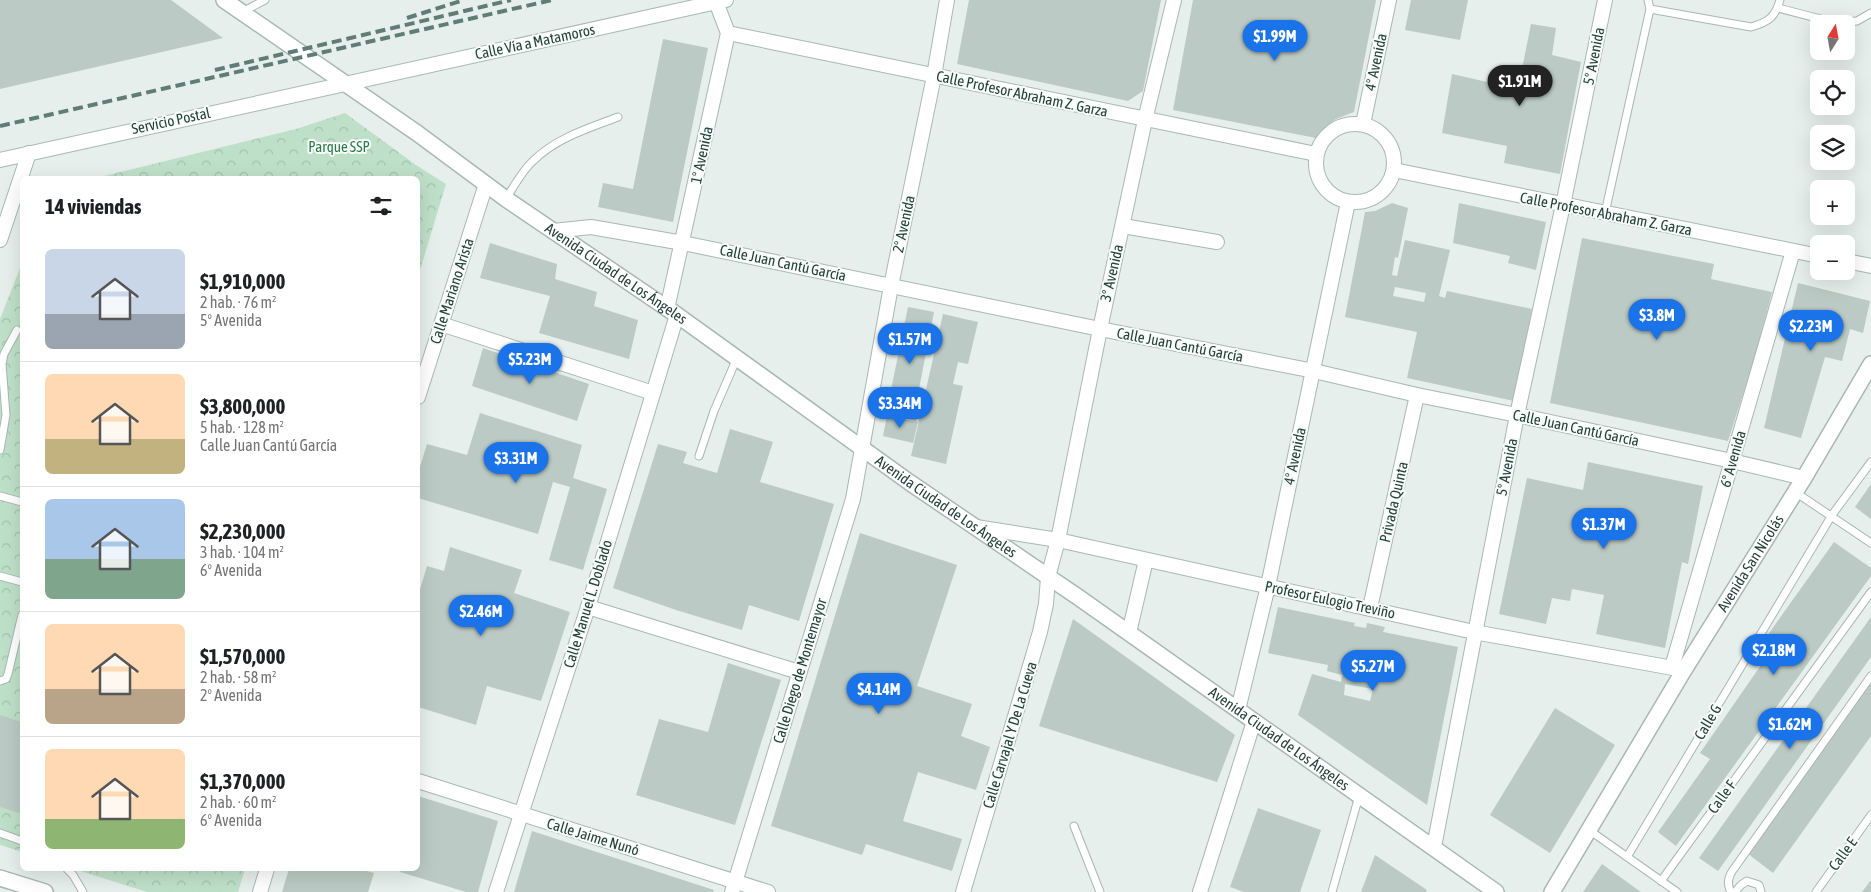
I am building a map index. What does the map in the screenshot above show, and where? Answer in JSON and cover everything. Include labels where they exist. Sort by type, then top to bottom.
[{"type":"street","name":"Avenida Ciudad de Los Ángeles","points":[[224,0],[417,134],[506,199],[672,312],[862,448],[1129,633],[1496,892]]},
{"type":"street","name":"2° Avenida","points":[[862,448],[891,286],[934,76],[947,0]]},
{"type":"street","name":"3° Avenida","points":[[1048,577],[1058,540],[1145,120],[1174,0]]},
{"type":"street","name":"4° Avenida","points":[[1363,124],[1389,0]]},
{"type":"street","name":"5° Avenida","points":[[1434,847],[1517,415],[1605,0]]},
{"type":"street","points":[[721,1],[728,33]]},
{"type":"street","name":"Calle Vía a Matamoros","points":[[343,84],[721,1]]},
{"type":"street","name":"Calle Profesor Abraham Z. Garza","points":[[728,33],[1316,154]]},
{"type":"street","name":"1° Avenida","points":[[672,312],[683,243],[728,33]]},
{"type":"street","name":"Servicio Postal","points":[[0,160],[343,84]]},
{"type":"street","points":[[1345,124],[1363,124],[1372,127],[1383,135],[1390,145],[1394,157],[1394,170],[1390,182],[1372,198],[1360,202],[1348,202],[1326,190],[1319,179],[1316,154],[1322,140],[1332,130],[1345,124]]},
{"type":"street","points":[[21,176],[29,153]]},
{"type":"street","name":"Calle Profesor Abraham Z. Garza","points":[[1394,170],[1810,254]]},
{"type":"street","points":[[0,240],[20,180]]},
{"type":"street","name":"Calle Mariano Arista","points":[[420,391],[486,184]]},
{"type":"street","name":"4° Avenida","points":[[1238,710],[1268,586],[1348,202]]},
{"type":"street","points":[[1123,226],[1217,242]]},
{"type":"street","name":"Calle Juan Cantú García","points":[[553,231],[591,227],[683,243],[1100,330],[1314,371],[1804,478]]},
{"type":"street","name":"6° Avenida","points":[[1678,668],[1732,461],[1793,251]]},
{"type":"street","points":[[1855,263],[1871,266]]},
{"type":"street","name":"Calle Manuel L. Doblado","points":[[496,892],[588,607],[653,393],[672,312]]},
{"type":"street","points":[[441,324],[653,393]]},
{"type":"street","name":"Avenida San Nicolás","points":[[1552,892],[1678,668],[1804,478],[1871,364]]},
{"type":"street","name":"Privada Quinta","points":[[1370,608],[1417,395]]},
{"type":"street","name":"Calle Diego de Montemayor","points":[[733,887],[853,499],[862,448]]},
{"type":"street","name":"Profesor Eulogio Treviño","points":[[976,527],[1058,540],[1474,632],[1678,668]]},
{"type":"street","points":[[1129,633],[1146,560]]},
{"type":"street","name":"Calle Carvajal Y De La Cueva","points":[[963,892],[1040,632],[1046,604],[1048,577]]},
{"type":"street","points":[[588,607],[799,672]]},
{"type":"street","points":[[1200,892],[1254,721]]},
{"type":"street","name":"Calle Jaime Nunó","points":[[420,782],[521,814],[733,887],[768,892]]},
{"type":"street","points":[[260,892],[266,871]]},
{"type":"street","points":[[0,878],[26,889],[45,892]]},
{"type":"lane","points":[[241,12],[265,0]]},
{"type":"lane","points":[[1605,214],[1650,9],[1648,0]]},
{"type":"lane","points":[[1650,9],[1751,27],[1767,22],[1778,8],[1780,0]]},
{"type":"lane","points":[[1778,8],[1836,23],[1857,21],[1871,13]]},
{"type":"lane","points":[[506,199],[532,161],[549,147],[581,131],[618,117]]},
{"type":"lane","points":[[0,450],[6,414],[2,364],[4,354],[17,330]]},
{"type":"lane","points":[[699,456],[714,411],[737,358]]},
{"type":"lane","name":"Calle G","points":[[1627,857],[1832,516],[1871,462]]},
{"type":"lane","points":[[1795,492],[1871,543]]},
{"type":"lane","points":[[0,496],[20,501]]},
{"type":"lane","points":[[0,576],[20,581]]},
{"type":"lane","name":"Calle F","points":[[1661,881],[1871,592]]},
{"type":"lane","points":[[0,681],[6,678],[8,674],[20,623]]},
{"type":"lane","points":[[1761,892],[1760,885],[1748,881],[1733,892],[1729,888],[1732,870],[1871,676]]},
{"type":"lane","points":[[1332,892],[1359,796]]},
{"type":"lane","name":"Calle E","points":[[1816,892],[1871,815]]},
{"type":"lane","points":[[1074,826],[1100,892]]},
{"type":"lane","points":[[1588,830],[1677,892]]},
{"type":"lane","points":[[0,833],[20,840]]},
{"type":"lane","points":[[68,871],[83,892]]},
{"type":"green space","name":"Parque SSP","points":[[345,113],[416,165],[446,184],[420,270],[420,176],[104,176],[296,129]]},
{"type":"green space","points":[[20,268],[20,851],[0,845],[0,319]]},
{"type":"green space","points":[[80,871],[244,871],[238,892],[147,892]]},
{"type":"building","points":[[0,0],[171,0],[223,38],[0,89]]},
{"type":"building","points":[[969,0],[1161,0],[1143,91],[1128,101],[957,64]]},
{"type":"building","points":[[1193,0],[1376,0],[1354,112],[1336,119],[1320,132],[1316,138],[1173,110]]},
{"type":"building","points":[[1411,0],[1468,0],[1460,40],[1405,30]]},
{"type":"building","points":[[1531,24],[1556,28],[1552,55],[1581,62],[1560,174],[1504,163],[1507,146],[1442,133],[1452,74],[1518,89]]},
{"type":"building","points":[[663,39],[708,48],[673,222],[598,207],[603,183],[633,189]]},
{"type":"building","points":[[1392,203],[1408,208],[1398,258],[1395,257],[1392,275],[1397,276],[1405,240],[1450,250],[1439,296],[1445,298],[1447,291],[1532,309],[1514,401],[1407,378],[1417,332],[1345,317],[1365,212],[1375,211]],"holes":[[[1395,287],[1426,293],[1424,302],[1393,296]]]},
{"type":"building","points":[[1459,203],[1546,222],[1536,270],[1508,263],[1510,256],[1453,243]]},
{"type":"building","points":[[1582,238],[1714,264],[1711,279],[1772,292],[1755,356],[1728,441],[1550,403]]},
{"type":"building","points":[[490,243],[557,264],[555,279],[597,292],[594,306],[638,320],[629,359],[539,333],[550,296],[480,278]]},
{"type":"building","points":[[1798,283],[1870,301],[1863,333],[1850,329],[1842,361],[1825,357],[1801,438],[1764,428]]},
{"type":"building","points":[[908,307],[934,312],[917,399],[920,400],[916,421],[886,414]]},
{"type":"building","points":[[943,314],[978,322],[968,364],[958,362],[953,384],[963,386],[946,464],[911,456]]},
{"type":"building","points":[[483,348],[589,384],[577,421],[472,386]]},
{"type":"building","points":[[480,413],[582,445],[573,478],[607,489],[583,570],[549,560],[570,487],[553,482],[538,534],[420,499],[420,467],[427,444],[467,455]]},
{"type":"building","points":[[887,416],[918,422],[913,443],[883,436]]},
{"type":"building","points":[[730,429],[773,442],[760,482],[834,504],[799,621],[749,605],[742,630],[613,588],[658,444],[687,452],[683,463],[717,473]]},
{"type":"building","points":[[1588,462],[1703,486],[1688,564],[1682,562],[1665,648],[1596,634],[1604,595],[1572,589],[1570,601],[1552,598],[1546,624],[1499,614],[1527,478],[1583,490]]},
{"type":"building","points":[[1871,484],[1871,519],[1855,507]]},
{"type":"building","points":[[860,533],[957,565],[917,686],[972,704],[961,736],[990,747],[976,790],[918,772],[903,821],[962,839],[952,871],[866,844],[862,855],[771,826]]},
{"type":"building","points":[[1834,542],[1871,568],[1871,576],[1676,846],[1658,832],[1710,759],[1700,753],[1777,642],[1767,636]]},
{"type":"building","points":[[450,547],[522,570],[514,593],[570,612],[541,701],[487,686],[476,725],[420,708],[420,589],[427,566],[444,571]]},
{"type":"building","points":[[1278,607],[1355,623],[1354,626],[1366,628],[1367,623],[1385,627],[1383,632],[1458,647],[1427,805],[1298,715],[1312,674],[1341,682],[1342,675],[1327,671],[1328,665],[1268,653]],"holes":[[[1345,684],[1373,689],[1370,701],[1344,695]]]},
{"type":"building","points":[[1871,617],[1871,657],[1718,871],[1699,858]]},
{"type":"building","points":[[1073,619],[1235,735],[1217,782],[1039,726]]},
{"type":"building","points":[[728,663],[781,680],[735,825],[636,795],[659,719],[708,732]]},
{"type":"building","points":[[1871,679],[1871,736],[1773,873],[1747,853]]},
{"type":"building","points":[[1555,708],[1615,745],[1550,853],[1490,815]]},
{"type":"building","points":[[0,715],[20,721],[20,813],[0,807]]},
{"type":"building","points":[[420,797],[498,821],[478,892],[466,892],[400,872],[420,871]]},
{"type":"building","points":[[1258,808],[1321,830],[1300,892],[1244,892],[1230,887]]},
{"type":"building","points":[[532,831],[714,890],[713,892],[514,892]]},
{"type":"building","points":[[1375,855],[1427,890],[1426,892],[1361,892]]},
{"type":"building","points":[[1602,864],[1641,892],[1583,892]]},
{"type":"building","points":[[288,871],[367,871],[374,873],[368,892],[282,892]]},
{"type":"building","points":[[1871,880],[1871,892],[1862,892]]},
{"type":"railway","points":[[407,18],[464,0]]},
{"type":"railway","points":[[215,70],[511,0]]},
{"type":"railway","points":[[0,126],[552,0]]}]
